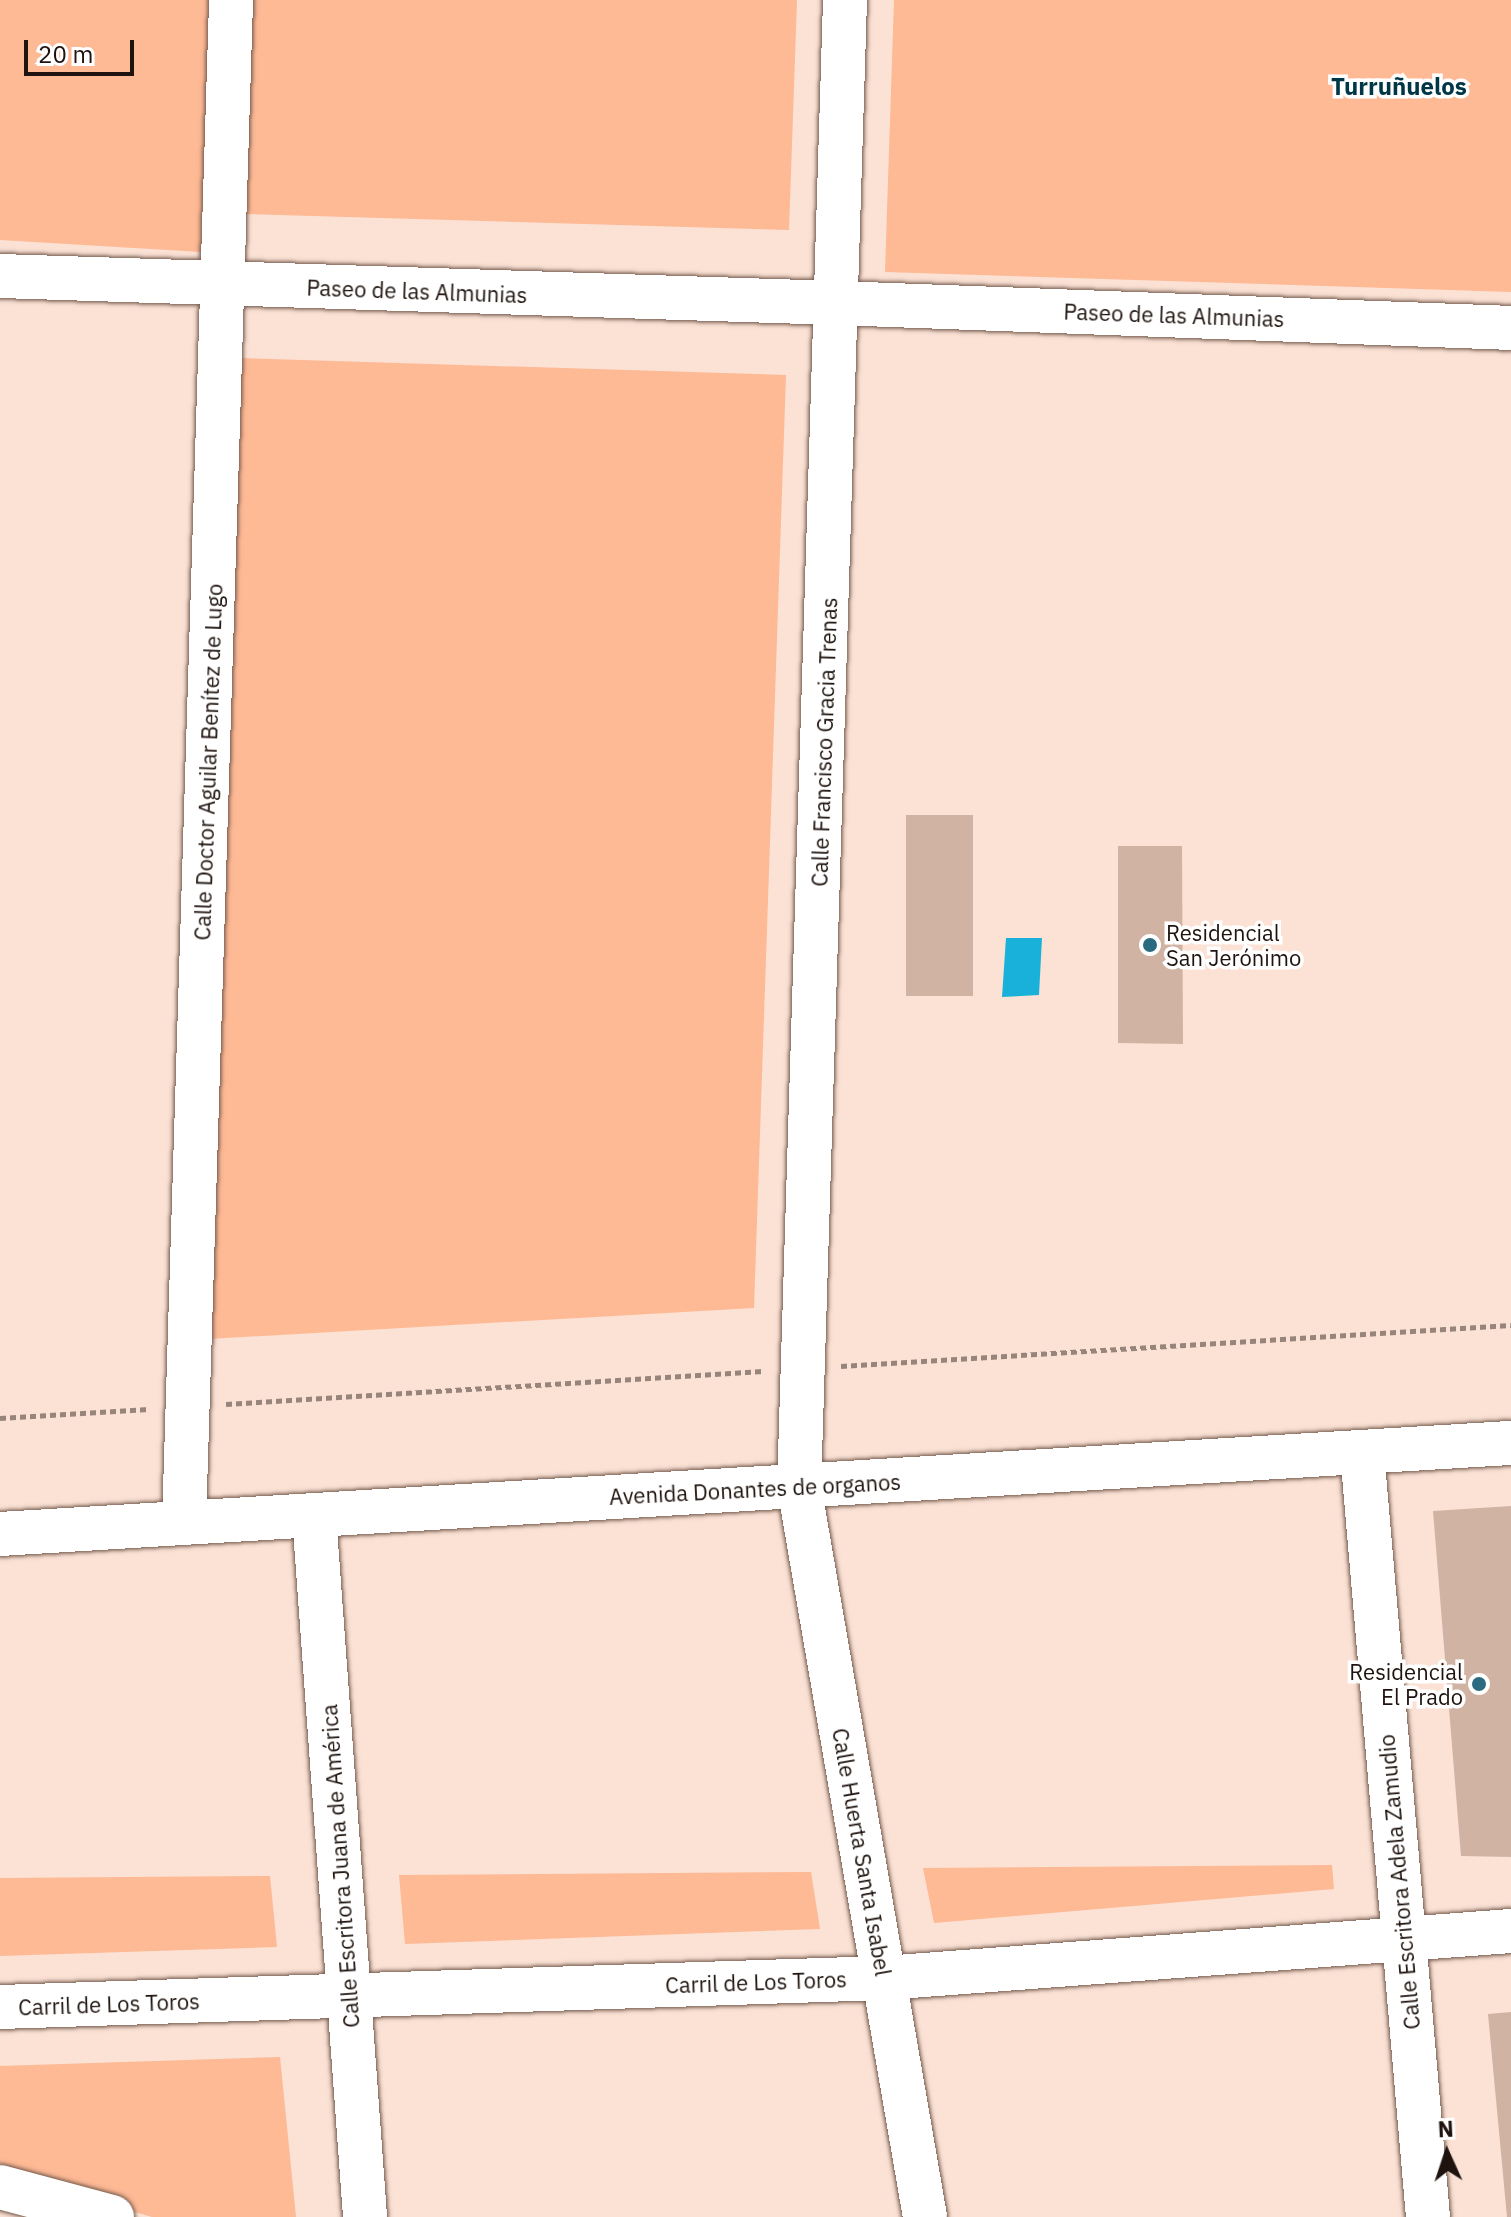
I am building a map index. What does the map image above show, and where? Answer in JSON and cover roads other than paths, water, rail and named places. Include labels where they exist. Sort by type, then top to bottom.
[{"type":"street","name":"Calle Doctor Aguilar Benítez de Lugo","points":[[184,1523],[231,0]]},
{"type":"street","name":"Calle Francisco Gracia Trenas","points":[[799,1486],[845,0]]},
{"type":"street","name":"Paseo de las Almunias","points":[[0,276],[1511,328]]},
{"type":"street","name":"Avenida Donantes de organos","points":[[0,1534],[1511,1443]]},
{"type":"street","name":"Calle Escritora Adela Zamudio","points":[[1362,1452],[1428,2217]]},
{"type":"street","name":"Calle Huerta Santa Isabel","points":[[799,1486],[925,2217]]},
{"type":"street","name":"Calle Escritora Juana de América","points":[[314,1515],[365,2217]]},
{"type":"street","name":"Carril de Los Toros","points":[[0,2007],[884,1978],[1511,1931]]},
{"type":"street","points":[[0,2187],[112,2217]]},
{"type":"water","points":[[1006,938],[1042,938],[1039,995],[1002,997]]},
{"type":"place","name":"Residencial San Jerónimo","points":[[1150,945]]},
{"type":"place","name":"Residencial El Prado","points":[[1479,1684]]},
{"type":"district","name":"Turruñuelos","points":[[1399,87]]}]
